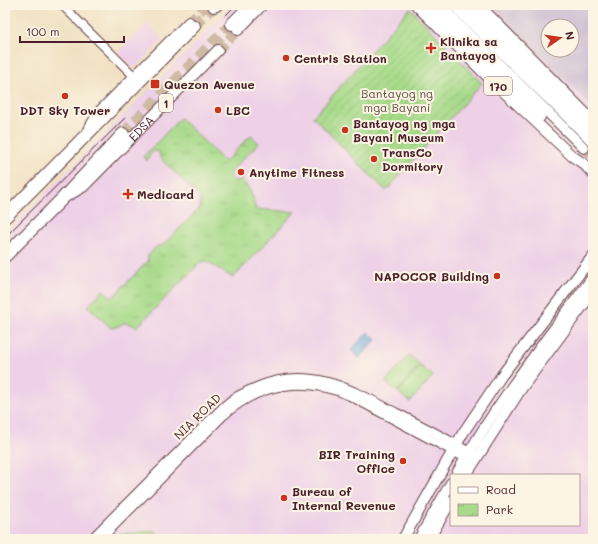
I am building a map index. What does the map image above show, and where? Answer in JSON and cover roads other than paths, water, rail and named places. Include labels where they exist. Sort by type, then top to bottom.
[{"type":"highway","points":[[235,27],[257,6]]},
{"type":"highway","points":[[5,217],[106,116],[192,24]]},
{"type":"highway","name":"EDSA","points":[[5,256],[61,200],[123,134]]},
{"type":"main road","name":"170","points":[[416,5],[487,76],[572,156],[584,164]]},
{"type":"main road","name":"170","points":[[429,5],[576,152],[593,174]]},
{"type":"main road","name":"170","points":[[439,5],[584,148]]},
{"type":"main road","name":"170","points":[[453,5],[591,140]]},
{"type":"main road","points":[[466,5],[584,123],[593,129]]},
{"type":"main road","points":[[479,5],[593,121]]},
{"type":"main road","points":[[84,138],[100,111],[192,24]]},
{"type":"main road","name":"EDSA","points":[[61,200],[83,187],[218,50]]},
{"type":"main road","points":[[403,539],[455,448],[509,365],[593,256]]},
{"type":"main road","points":[[466,474],[472,457],[521,373],[593,277]]},
{"type":"main road","points":[[457,474],[472,457],[593,292]]},
{"type":"main road","points":[[419,539],[450,485]]},
{"type":"main road","points":[[429,539],[450,503]]},
{"type":"street","points":[[62,5],[135,77]]},
{"type":"street","name":"NIA ROAD","points":[[91,539],[226,404],[251,389],[276,380],[286,378],[313,378],[349,388],[455,448]]},
{"type":"street","name":"NIA ROAD","points":[[101,539],[223,416],[242,401],[272,389],[288,385],[328,388],[350,396],[472,457]]},
{"type":"water","points":[[368,332],[376,340],[359,358],[351,350]]},
{"type":"tunnel","points":[[189,22],[206,5]]},
{"type":"tunnel","points":[[194,26],[214,6]]},
{"type":"tunnel","points":[[123,134],[232,24]]},
{"type":"tunnel","points":[[218,50],[238,30]]},
{"type":"tunnel","points":[[584,148],[593,157]]},
{"type":"tram line","points":[[225,16],[236,5]]},
{"type":"tram line","points":[[5,237],[128,115]]},
{"type":"place","name":"Klinika sa Bantayog","points":[[431,48]]},
{"type":"place","name":"Centris Station","points":[[286,58]]},
{"type":"place","name":"Quezon Avenue","points":[[155,84]]},
{"type":"place","name":"DDT Sky Tower","points":[[65,96]]},
{"type":"place","name":"LBC","points":[[218,110]]},
{"type":"place","name":"Bantayog ng mga Bayani Museum","points":[[345,130]]},
{"type":"place","name":"TransCo Dormitory","points":[[374,159]]},
{"type":"place","name":"Anytime Fitness","points":[[241,172]]},
{"type":"place","name":"Medicard","points":[[128,194]]},
{"type":"place","name":"NAPOCOR Building","points":[[497,276]]},
{"type":"place","name":"BIR Training Office","points":[[403,461]]},
{"type":"place","name":"Bureau of Internal Revenue","points":[[284,498]]},
{"type":"park label","name":"Bantayog ng mga Bayani","points":[[397,100]]}]
